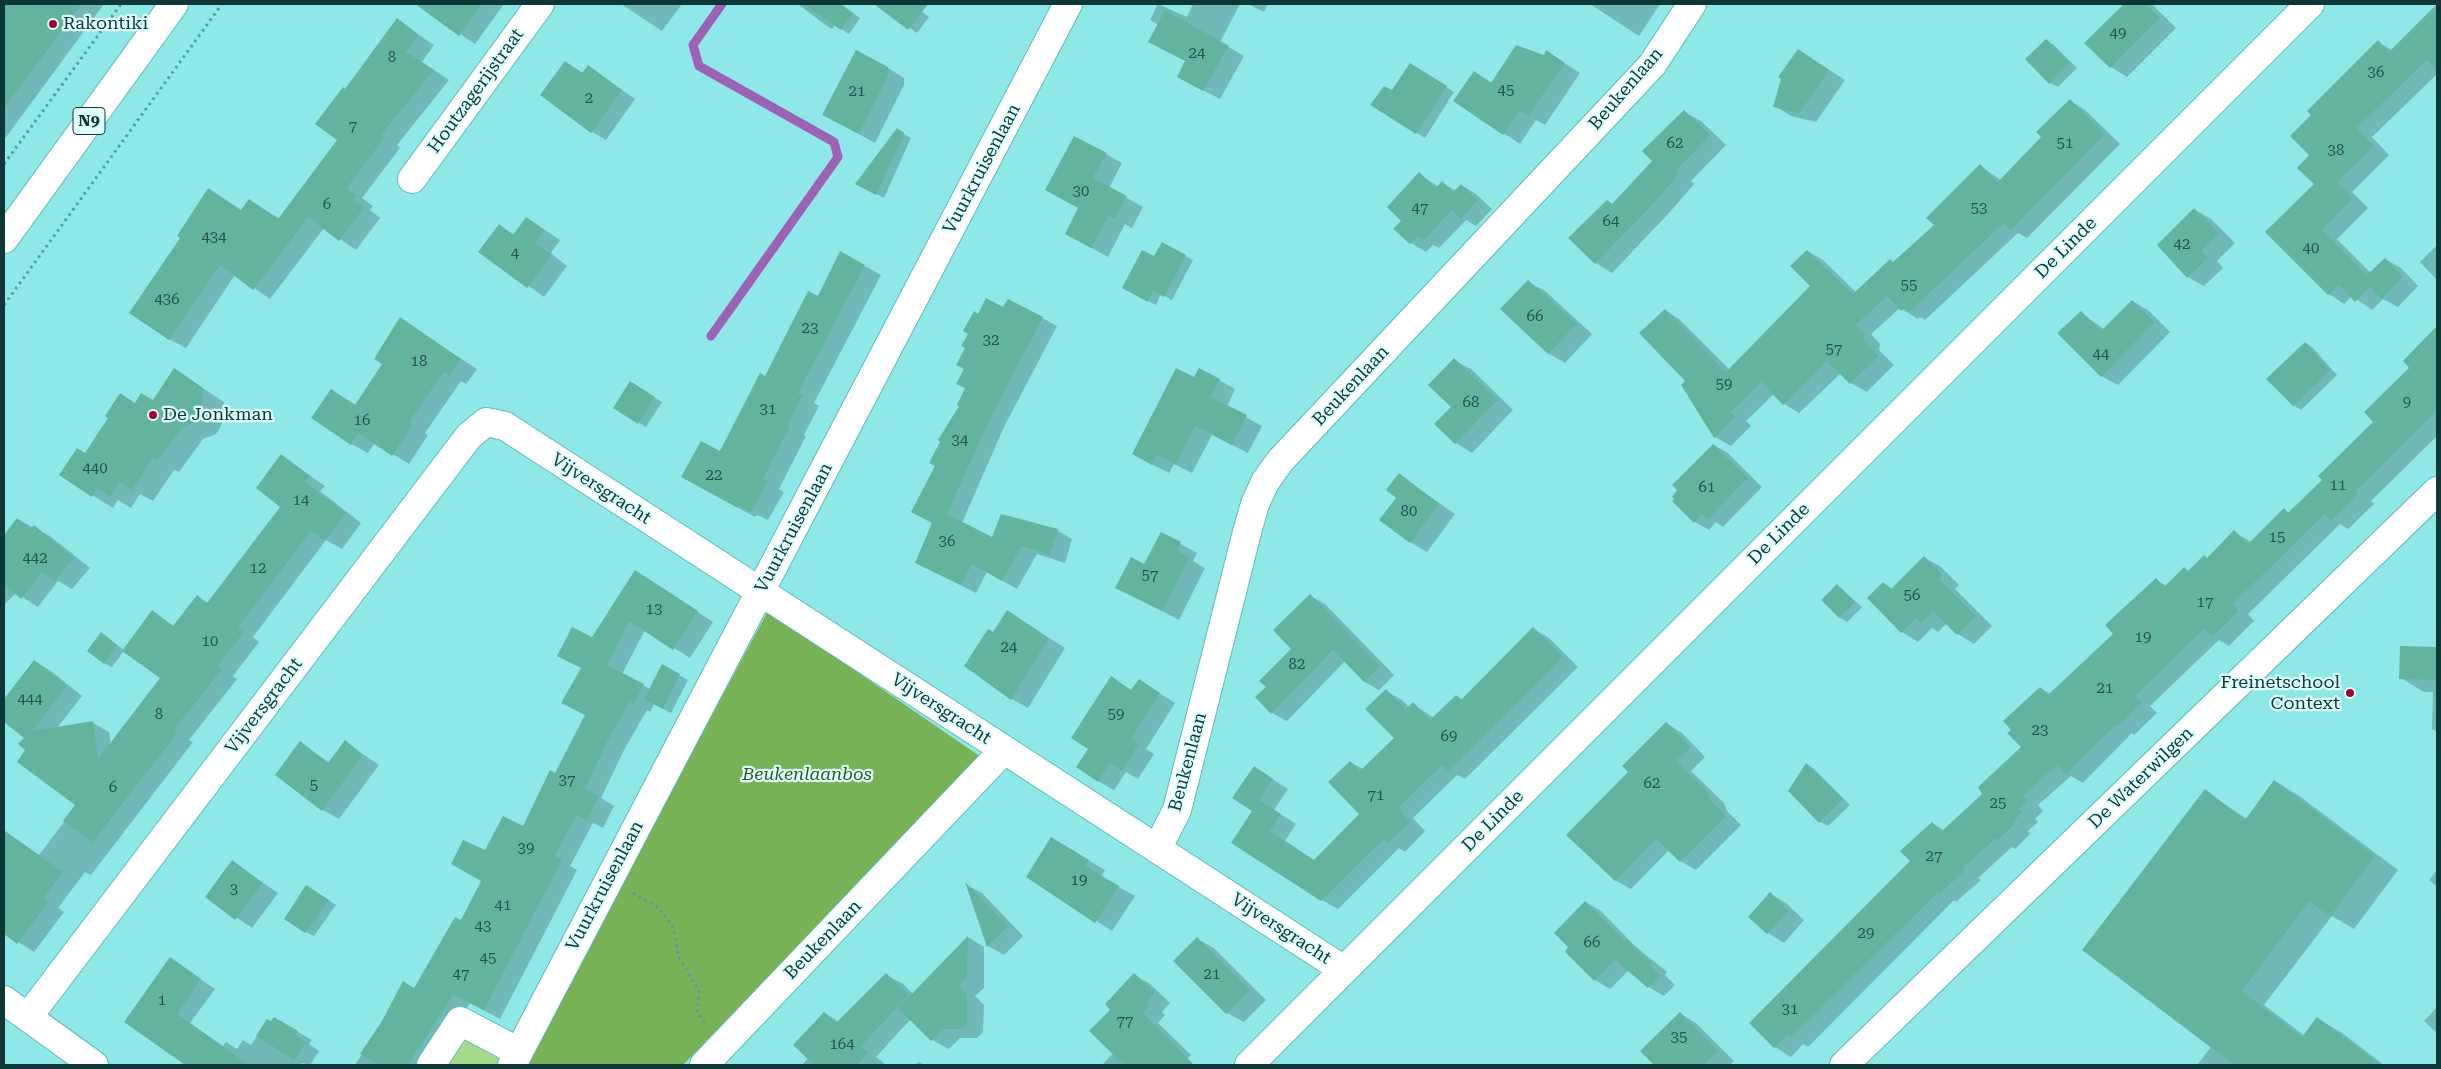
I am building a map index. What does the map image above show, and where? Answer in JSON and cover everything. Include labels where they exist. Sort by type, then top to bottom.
[{"type":"street","name":"N9","points":[[4,239],[174,4]]},
{"type":"street","name":"Houtzagerijstraat","points":[[412,179],[540,4]]},
{"type":"street","name":"Vuurkruisenlaan","points":[[431,1065],[460,1021],[515,1058],[1068,4]]},
{"type":"street","name":"Beukenlaan","points":[[1157,849],[1177,810],[1247,532],[1255,504],[1265,482],[1286,454],[1652,65],[1692,4]]},
{"type":"street","name":"De Linde","points":[[1249,1065],[2310,4]]},
{"type":"street","name":"Vijversgracht","points":[[28,1017],[470,436],[486,422],[505,426],[1344,970]]},
{"type":"street","name":"De Waterwilgen","points":[[1844,1065],[2437,491]]},
{"type":"street","name":"Beukenlaan","points":[[713,1056],[1004,750]]},
{"type":"street","points":[[4,1000],[94,1065]]},
{"type":"path","points":[[4,164],[121,4]]},
{"type":"path","points":[[4,305],[222,4]]},
{"type":"path","points":[[607,882],[658,907],[674,929],[678,956],[699,991],[697,1013],[713,1056]]},
{"type":"green space","name":"Beukenlaanbos","points":[[768,611],[981,757],[683,1065],[524,1065]]},
{"type":"green space","points":[[468,1038],[500,1055],[502,1065],[445,1065],[460,1042]]},
{"type":"building","points":[[4,4],[81,4],[4,109]]},
{"type":"building","points":[[415,4],[482,4],[459,36]]},
{"type":"building","points":[[803,4],[841,4],[853,13],[841,30]]},
{"type":"building","points":[[874,4],[928,4],[908,30]]},
{"type":"building","points":[[2124,4],[2146,4],[2160,18],[2110,68],[2084,43]]},
{"type":"building","points":[[2437,4],[2437,70],[2427,60],[2357,128],[2374,146],[2337,182],[2353,198],[2322,230],[2367,275],[2385,258],[2403,277],[2381,299],[2370,287],[2355,302],[2339,285],[2328,295],[2265,232],[2314,184],[2297,168],[2309,155],[2290,136],[2311,115],[2307,111],[2378,40],[2389,52]]},
{"type":"building","points":[[1165,10],[1229,46],[1203,91],[1177,77],[1185,61],[1148,42]]},
{"type":"building","points":[[397,18],[419,35],[406,52],[434,70],[381,135],[385,137],[347,188],[357,196],[354,200],[364,208],[339,241],[308,217],[253,290],[220,265],[169,340],[129,313],[180,238],[177,236],[208,188],[241,210],[249,199],[278,219],[337,140],[315,124],[343,87],[345,89]]},
{"type":"building","points":[[2046,39],[2070,63],[2049,84],[2025,59]]},
{"type":"building","points":[[1516,45],[1544,55],[1546,50],[1565,63],[1528,116],[1520,111],[1503,135],[1453,101],[1474,71],[1491,83]]},
{"type":"building","points":[[1798,49],[1829,70],[1799,114],[1773,107],[1781,79],[1778,77]]},
{"type":"building","points":[[856,50],[888,67],[888,76],[859,134],[822,115]]},
{"type":"building","points":[[565,61],[582,73],[588,65],[622,90],[591,133],[540,95]]},
{"type":"building","points":[[1410,63],[1447,86],[1416,134],[1370,105],[1384,86],[1392,90]]},
{"type":"building","points":[[2070,99],[2105,134],[2011,230],[2004,223],[1909,312],[1905,308],[1901,311],[1887,296],[1856,325],[1865,334],[1863,340],[1879,356],[1850,384],[1827,361],[1783,405],[1761,382],[1731,412],[1736,417],[1714,438],[1681,385],[1685,381],[1639,333],[1665,309],[1726,372],[1810,286],[1790,266],[1807,250],[1853,294],[1890,259],[1893,262],[1934,225],[1926,218],[1980,164],[1998,182],[2041,137],[2036,132]]},
{"type":"building","points":[[1684,110],[1710,135],[1676,171],[1679,174],[1654,203],[1595,264],[1568,238],[1607,200],[1612,204],[1652,161],[1642,151]]},
{"type":"building","points":[[897,128],[904,133],[903,137],[876,195],[855,184]]},
{"type":"building","points":[[1074,136],[1107,153],[1093,178],[1127,196],[1115,219],[1108,216],[1091,248],[1065,234],[1078,208],[1045,190]]},
{"type":"building","points":[[1419,172],[1436,188],[1442,181],[1453,192],[1461,184],[1478,200],[1461,219],[1452,210],[1423,241],[1418,236],[1410,244],[1393,229],[1401,221],[1387,207]]},
{"type":"building","points":[[2194,208],[2219,233],[2201,251],[2208,258],[2187,278],[2157,245]]},
{"type":"building","points":[[526,217],[545,230],[535,243],[552,255],[527,288],[478,252],[499,224],[513,235]]},
{"type":"building","points":[[1162,242],[1186,255],[1164,297],[1153,291],[1148,302],[1122,288],[1142,250],[1154,256]]},
{"type":"building","points":[[840,251],[865,265],[798,393],[803,395],[788,425],[790,426],[763,479],[768,481],[751,512],[740,506],[738,508],[681,477],[701,441],[720,451],[760,373],[765,376],[808,291],[818,296]]},
{"type":"building","points":[[1528,280],[1577,324],[1548,354],[1500,309]]},
{"type":"building","points":[[986,298],[1003,307],[1008,299],[1043,317],[990,419],[947,514],[992,537],[1001,514],[1058,529],[1050,555],[1022,546],[1002,581],[972,564],[961,585],[915,563],[932,523],[911,512],[935,466],[929,463],[940,442],[938,440],[959,406],[957,405],[965,388],[956,384],[964,369],[956,365],[965,348],[961,346],[968,334],[963,331],[974,311],[978,314]]},
{"type":"building","points":[[2132,300],[2155,322],[2101,377],[2057,333],[2081,311],[2101,331]]},
{"type":"building","points":[[400,317],[461,359],[449,376],[444,372],[409,422],[413,425],[392,456],[358,433],[351,445],[311,418],[331,389],[355,405],[382,364],[374,359]]},
{"type":"building","points":[[2437,326],[2437,410],[2355,492],[2358,494],[2331,521],[2325,514],[2233,604],[2239,611],[2212,637],[2204,629],[2135,696],[2142,703],[2116,725],[2066,774],[2057,765],[2023,796],[2028,801],[2019,809],[2022,812],[2013,822],[2015,824],[1998,840],[1996,838],[1963,868],[1965,870],[1940,894],[1938,892],[1791,1038],[1787,1035],[1774,1048],[1749,1023],[1910,861],[1900,851],[1932,822],[1941,832],[1982,794],[1978,787],[2021,747],[2007,733],[2011,730],[2003,721],[2040,687],[2048,695],[2113,634],[2105,625],[2156,578],[2164,587],[2184,567],[2188,571],[2204,555],[2207,558],[2234,530],[2248,544],[2284,508],[2288,513],[2322,480],[2318,476],[2373,422],[2364,412],[2409,368],[2403,361]]},
{"type":"building","points":[[2305,342],[2330,370],[2293,406],[2266,379]]},
{"type":"building","points":[[1454,358],[1498,400],[1455,444],[1434,424],[1451,407],[1428,385]]},
{"type":"building","points":[[174,368],[203,388],[201,413],[195,422],[182,428],[157,461],[153,458],[132,490],[119,482],[110,497],[97,488],[92,497],[59,475],[77,448],[85,453],[108,418],[105,416],[120,393],[135,403],[141,393],[153,400]]},
{"type":"building","points":[[1176,368],[1194,377],[1199,368],[1220,379],[1211,397],[1247,415],[1232,445],[1195,426],[1176,465],[1157,455],[1152,465],[1132,454]]},
{"type":"building","points":[[630,381],[655,397],[638,424],[613,408]]},
{"type":"building","points":[[1713,444],[1748,478],[1708,519],[1702,514],[1694,523],[1672,501],[1674,499],[1672,497],[1677,490],[1672,485]]},
{"type":"building","points":[[281,454],[310,476],[305,482],[346,513],[325,541],[311,531],[238,627],[244,632],[218,666],[222,669],[174,730],[178,732],[93,842],[63,821],[75,805],[17,762],[25,750],[18,744],[24,738],[4,722],[4,699],[34,660],[67,686],[32,731],[93,721],[98,759],[160,678],[122,651],[152,610],[173,626],[197,595],[207,603],[280,507],[256,488]]},
{"type":"building","points":[[1399,473],[1439,504],[1410,543],[1379,520],[1396,498],[1386,490]]},
{"type":"building","points":[[17,518],[31,529],[34,525],[74,558],[55,581],[42,572],[21,599],[4,585],[4,535]]},
{"type":"building","points":[[1161,532],[1181,542],[1177,551],[1190,557],[1162,611],[1115,588],[1131,557],[1144,564]]},
{"type":"building","points":[[1924,556],[1943,575],[1939,579],[1976,616],[1957,635],[1933,611],[1921,623],[1916,618],[1901,633],[1867,598],[1883,582],[1891,589]]},
{"type":"building","points":[[635,570],[698,611],[673,650],[629,621],[607,665],[644,684],[634,704],[630,702],[608,740],[585,789],[599,796],[587,820],[576,815],[555,856],[562,860],[484,1010],[453,995],[408,1065],[378,1065],[360,1054],[382,1021],[403,981],[414,988],[455,917],[461,920],[481,881],[451,864],[463,840],[485,850],[503,816],[523,826],[550,770],[555,773],[585,715],[561,703],[581,668],[557,656],[572,627],[592,637]]},
{"type":"building","points":[[1837,584],[1855,602],[1839,618],[1821,600]]},
{"type":"building","points":[[1310,594],[1380,666],[1364,682],[1333,650],[1271,714],[1255,697],[1266,687],[1259,681],[1291,649],[1273,630]]},
{"type":"building","points":[[1007,610],[1049,638],[1011,700],[964,666],[988,629],[993,632]]},
{"type":"building","points":[[1533,627],[1563,657],[1448,771],[1442,765],[1398,808],[1410,822],[1388,843],[1384,839],[1321,901],[1231,843],[1252,811],[1232,798],[1254,766],[1273,779],[1259,800],[1281,814],[1270,831],[1314,860],[1359,814],[1328,782],[1350,761],[1360,771],[1394,738],[1365,709],[1386,689],[1406,709],[1413,702],[1430,720],[1456,695],[1461,700]]},
{"type":"building","points":[[101,632],[117,645],[104,664],[87,651]]},
{"type":"building","points":[[2400,646],[2437,647],[2437,680],[2399,679]]},
{"type":"building","points":[[662,664],[680,674],[663,709],[644,699]]},
{"type":"building","points":[[1111,676],[1131,690],[1139,679],[1160,693],[1131,739],[1139,744],[1122,771],[1110,763],[1098,782],[1076,767],[1088,749],[1071,738]]},
{"type":"building","points":[[1666,722],[1691,747],[1676,761],[1709,793],[1711,801],[1726,816],[1680,862],[1656,839],[1615,881],[1566,835],[1628,772],[1622,766]]},
{"type":"building","points":[[345,740],[363,755],[322,811],[275,775],[300,741],[328,763]]},
{"type":"building","points":[[1806,763],[1843,799],[1819,823],[1788,791]]},
{"type":"building","points":[[2274,780],[2375,856],[2330,917],[2309,901],[2242,991],[2302,1037],[2317,1017],[2381,1065],[2234,1065],[2082,950],[2205,789],[2245,820]]},
{"type":"building","points":[[4,831],[63,872],[43,898],[48,902],[17,944],[4,934]]},
{"type":"building","points":[[1051,837],[1089,860],[1085,866],[1119,886],[1095,923],[1026,877]]},
{"type":"building","points":[[232,860],[263,883],[235,920],[205,897]]},
{"type":"building","points":[[965,882],[1008,926],[987,947]]},
{"type":"building","points":[[306,885],[329,900],[305,933],[284,919]]},
{"type":"building","points":[[1770,892],[1789,911],[1767,934],[1748,917]]},
{"type":"building","points":[[1585,901],[1625,941],[1627,939],[1652,963],[1650,966],[1660,976],[1648,988],[1615,960],[1594,981],[1565,952],[1568,947],[1554,933]]},
{"type":"building","points":[[968,936],[967,978],[959,986],[967,994],[967,1023],[960,1029],[943,1029],[931,1041],[898,1008]]},
{"type":"building","points":[[1197,937],[1250,990],[1226,1014],[1173,961]]},
{"type":"building","points":[[170,957],[201,979],[177,1014],[249,1065],[185,1065],[124,1022]]},
{"type":"building","points":[[886,973],[909,995],[861,1046],[868,1053],[857,1065],[814,1065],[793,1045],[824,1012],[836,1023]]},
{"type":"building","points":[[1134,973],[1155,993],[1147,1002],[1150,1005],[1143,1013],[1194,1065],[1124,1065],[1089,1031],[1110,1010],[1105,1004]]},
{"type":"building","points":[[1680,1012],[1718,1051],[1704,1065],[1654,1065],[1640,1051]]},
{"type":"building","points":[[274,1017],[298,1031],[296,1035],[306,1042],[294,1060],[256,1036],[267,1019],[271,1021]]},
{"type":"waterway","points":[[711,336],[838,157],[834,142],[699,66],[693,45],[722,4]]},
{"type":"place","name":"Rakontiki","points":[[53,24]]},
{"type":"place","name":"De Jonkman","points":[[153,415]]},
{"type":"place","name":"Freinetschool Context","points":[[2350,693]]}]
